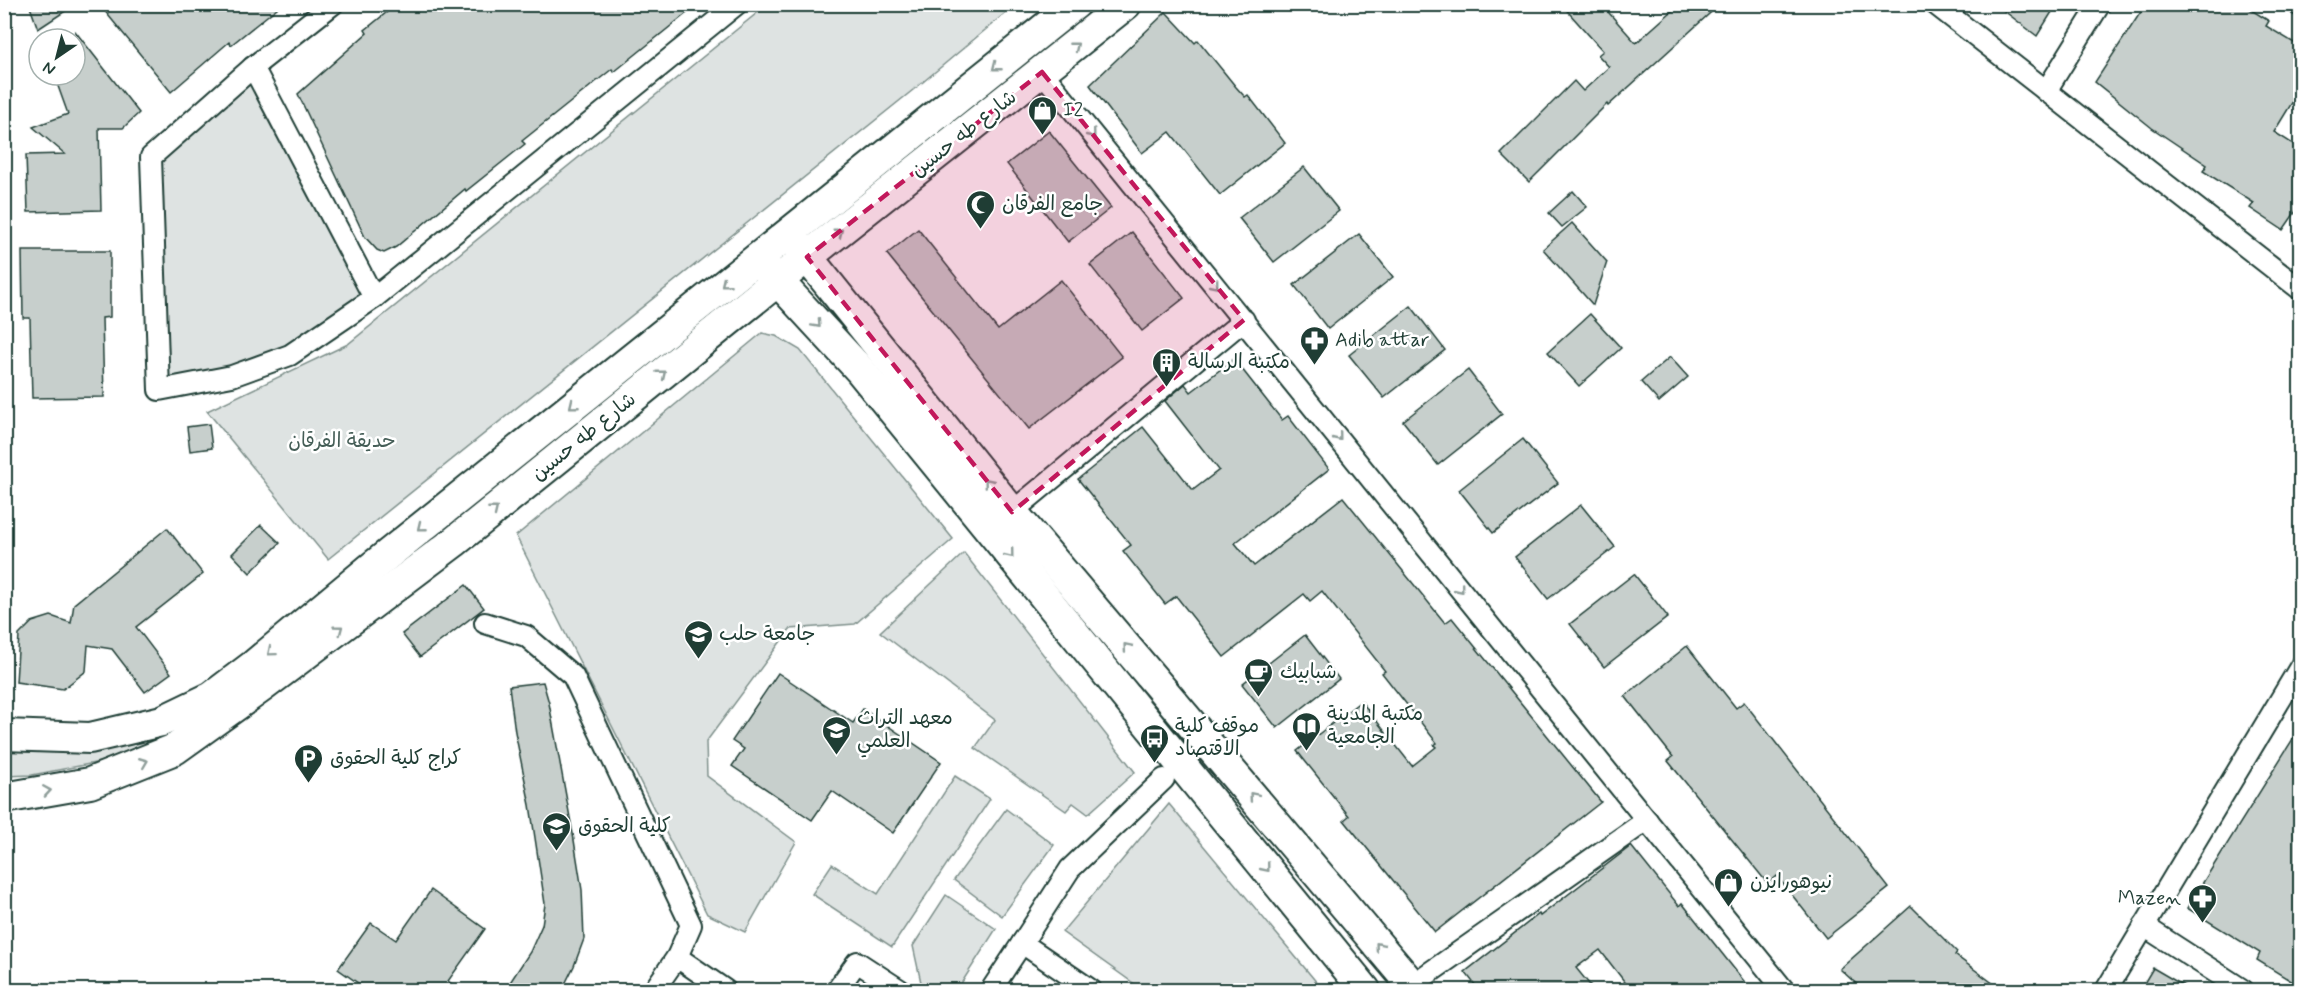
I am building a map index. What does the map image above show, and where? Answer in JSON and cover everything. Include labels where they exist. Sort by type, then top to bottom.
[{"type":"main road","name":"شارع طه حسين","points":[[13,731],[90,738],[162,721],[212,697],[254,666],[371,568],[1075,4]]},
{"type":"main road","name":"شارع طه حسين","points":[[4,798],[90,783],[175,749],[263,686],[454,542],[777,281],[1126,4]]},
{"type":"main road","points":[[787,233],[1012,512],[1414,988]]},
{"type":"main road","points":[[757,258],[860,370],[1365,990]]},
{"type":"street","points":[[333,4],[253,67],[151,157],[159,390],[232,376],[290,355],[374,298],[737,4]]},
{"type":"street","points":[[1935,4],[2301,289]]},
{"type":"street","points":[[2046,91],[2100,4]]},
{"type":"street","points":[[253,67],[374,298]]},
{"type":"street","points":[[1042,72],[1784,990]]},
{"type":"street","points":[[1012,512],[1244,320]]},
{"type":"street","points":[[484,622],[526,636],[573,676],[691,925],[677,957],[654,990]]},
{"type":"street","points":[[2106,990],[2295,688],[2301,667]]},
{"type":"street","points":[[991,990],[1070,869],[1164,779]]},
{"type":"street","points":[[1414,988],[1647,820]]},
{"type":"street","points":[[2144,926],[2243,990]]},
{"type":"street","points":[[1022,943],[1091,990]]},
{"type":"street","points":[[677,957],[725,990]]},
{"type":"street","points":[[837,990],[857,962],[900,990]]},
{"type":"highlighted area","points":[[1042,72],[1244,320],[1012,512],[807,257]]},
{"type":"green space","name":"حديقة الفرقان","points":[[767,5],[1015,5],[923,82],[328,559],[207,411],[348,344]]},
{"type":"green space","points":[[253,67],[374,298],[290,355],[159,390],[151,157]]},
{"type":"green space","points":[[762,333],[776,336],[800,350],[953,539],[855,624],[790,629],[706,742],[707,776],[796,842],[745,932],[707,914],[516,536]]},
{"type":"green space","points":[[964,553],[1135,772],[1088,814],[1073,803],[1066,811],[975,748],[995,720],[880,632]]},
{"type":"green space","points":[[170,735],[100,762],[32,775],[5,776],[4,748],[124,745]]},
{"type":"green space","points":[[955,776],[990,799],[892,947],[812,894],[832,864],[878,894]]},
{"type":"green space","points":[[1169,804],[1323,990],[1143,990],[1062,932]]},
{"type":"green space","points":[[1006,809],[1054,845],[1002,916],[954,880]]},
{"type":"green space","points":[[946,895],[996,929],[957,990],[928,990],[922,987],[913,946]]},
{"type":"building","points":[[29,4],[76,4],[41,27],[37,27]]},
{"type":"building","points":[[99,4],[282,4],[231,45],[229,42],[171,92]]},
{"type":"building","points":[[397,4],[698,4],[614,72],[612,69],[522,141],[525,144],[466,191],[465,189],[396,247],[384,253],[377,250],[365,237],[298,94],[367,33],[365,30]]},
{"type":"building","points":[[1561,4],[1601,4],[1636,43],[1680,4],[1720,4],[1608,106],[1607,104],[1529,182],[1501,154],[1574,81],[1583,91],[1609,67],[1598,55],[1603,51]]},
{"type":"building","points":[[1995,4],[2057,4],[2037,36]]},
{"type":"building","points":[[2146,4],[2242,4],[2269,21],[2266,26],[2301,47],[2301,88],[2274,132],[2301,149],[2301,204],[2283,230],[2250,208],[2254,203],[2203,171],[2207,165],[2152,128],[2095,82]]},
{"type":"building","points":[[1166,12],[1195,43],[1198,40],[1245,97],[1248,95],[1285,143],[1220,195],[1170,132],[1142,153],[1090,85]]},
{"type":"building","points":[[87,46],[139,113],[123,128],[99,128],[101,210],[28,212],[26,155],[65,154],[33,127],[68,114],[58,87],[87,87]]},
{"type":"building","points":[[1049,131],[1111,208],[1068,242],[1007,164]]},
{"type":"building","points":[[1304,167],[1339,211],[1274,262],[1239,218]]},
{"type":"building","points":[[1573,191],[1587,207],[1562,227],[1549,213]]},
{"type":"building","points":[[1572,223],[1607,262],[1593,305],[1543,249]]},
{"type":"building","points":[[918,229],[998,330],[1061,280],[1122,357],[1029,429],[887,254]]},
{"type":"building","points":[[1132,232],[1184,298],[1142,331],[1090,265]]},
{"type":"building","points":[[1359,234],[1393,277],[1328,329],[1294,285]]},
{"type":"building","points":[[22,251],[110,251],[110,317],[102,318],[104,397],[32,398],[30,318],[23,318]]},
{"type":"building","points":[[1411,306],[1445,350],[1384,398],[1349,355]]},
{"type":"building","points":[[1590,314],[1621,348],[1579,386],[1548,352]]},
{"type":"building","points":[[1670,357],[1688,377],[1659,402],[1641,382]]},
{"type":"building","points":[[1234,359],[1282,420],[1288,416],[1329,469],[1235,543],[1254,566],[1343,497],[1445,623],[1452,618],[1601,802],[1435,932],[1344,820],[1349,816],[1297,751],[1361,701],[1412,766],[1436,747],[1434,745],[1437,743],[1382,673],[1385,671],[1322,591],[1310,601],[1304,594],[1224,657],[1176,596],[1165,604],[1123,551],[1131,545],[1078,479],[1143,427],[1193,490],[1219,470],[1165,401],[1185,384],[1191,392]]},
{"type":"building","points":[[1468,370],[1502,414],[1438,465],[1403,421]]},
{"type":"building","points":[[209,424],[212,448],[190,451],[187,427]]},
{"type":"building","points":[[1523,439],[1558,483],[1493,533],[1459,490]]},
{"type":"building","points":[[1581,505],[1615,547],[1548,599],[1515,557]]},
{"type":"building","points":[[261,525],[280,543],[250,573],[232,554]]},
{"type":"building","points":[[167,528],[203,574],[136,627],[171,673],[145,692],[112,649],[88,645],[86,671],[63,689],[16,682],[19,635],[32,622],[51,616],[71,623],[74,604]]},
{"type":"building","points":[[1634,574],[1668,617],[1604,667],[1570,624]]},
{"type":"building","points":[[466,585],[484,608],[420,657],[402,634]]},
{"type":"building","points":[[1305,635],[1339,679],[1277,728],[1242,684]]},
{"type":"building","points":[[1687,646],[1736,708],[1744,702],[1889,888],[1826,938],[1777,876],[1768,884],[1668,761],[1673,757],[1625,696]]},
{"type":"building","name":"معهد التراث العلمي","points":[[778,673],[853,723],[863,709],[941,762],[893,833],[832,791],[812,820],[732,766],[744,749],[732,741]]},
{"type":"building","name":"كلية الحقوق","points":[[543,682],[549,703],[582,890],[584,939],[562,990],[505,990],[530,952],[542,925],[545,904],[509,686]]},
{"type":"building","points":[[2301,726],[2301,987],[2257,960],[2260,953],[2187,908]]},
{"type":"building","points":[[1631,846],[1679,906],[1682,903],[1751,990],[1631,990],[1600,950],[1576,968],[1594,990],[1479,990],[1465,972]]},
{"type":"building","points":[[431,890],[485,929],[448,981],[460,990],[368,990],[338,969],[371,923],[396,940]]},
{"type":"building","points":[[1911,906],[1957,952],[1955,955],[2002,990],[1863,990],[1840,969]]},
{"type":"building","points":[[2153,968],[2191,990],[2140,990]]},
{"type":"place","name":"I2","points":[[1042,136]]},
{"type":"place","name":"جامع الفرقان","points":[[981,230]]},
{"type":"place","name":"Adib attar","points":[[1314,366]]},
{"type":"place","name":"مكتبة الرسالة","points":[[1167,388]]},
{"type":"place","name":"جامعة حلب","points":[[698,660]]},
{"type":"place","name":"شبابيك","points":[[1259,698]]},
{"type":"place","name":"مكتبة المدينة الجامعية","points":[[1306,752]]},
{"type":"place","name":"معهد التراث العلمي","points":[[836,756]]},
{"type":"place","name":"موقف كلية الاقتصاد","points":[[1154,764]]},
{"type":"place","name":"كراج كلية الحقوق","points":[[309,784]]},
{"type":"place","name":"كلية الحقوق","points":[[557,852]]},
{"type":"place","name":"نيوهورايزن","points":[[1729,908]]},
{"type":"place","name":"Mazen","points":[[2202,924]]}]
